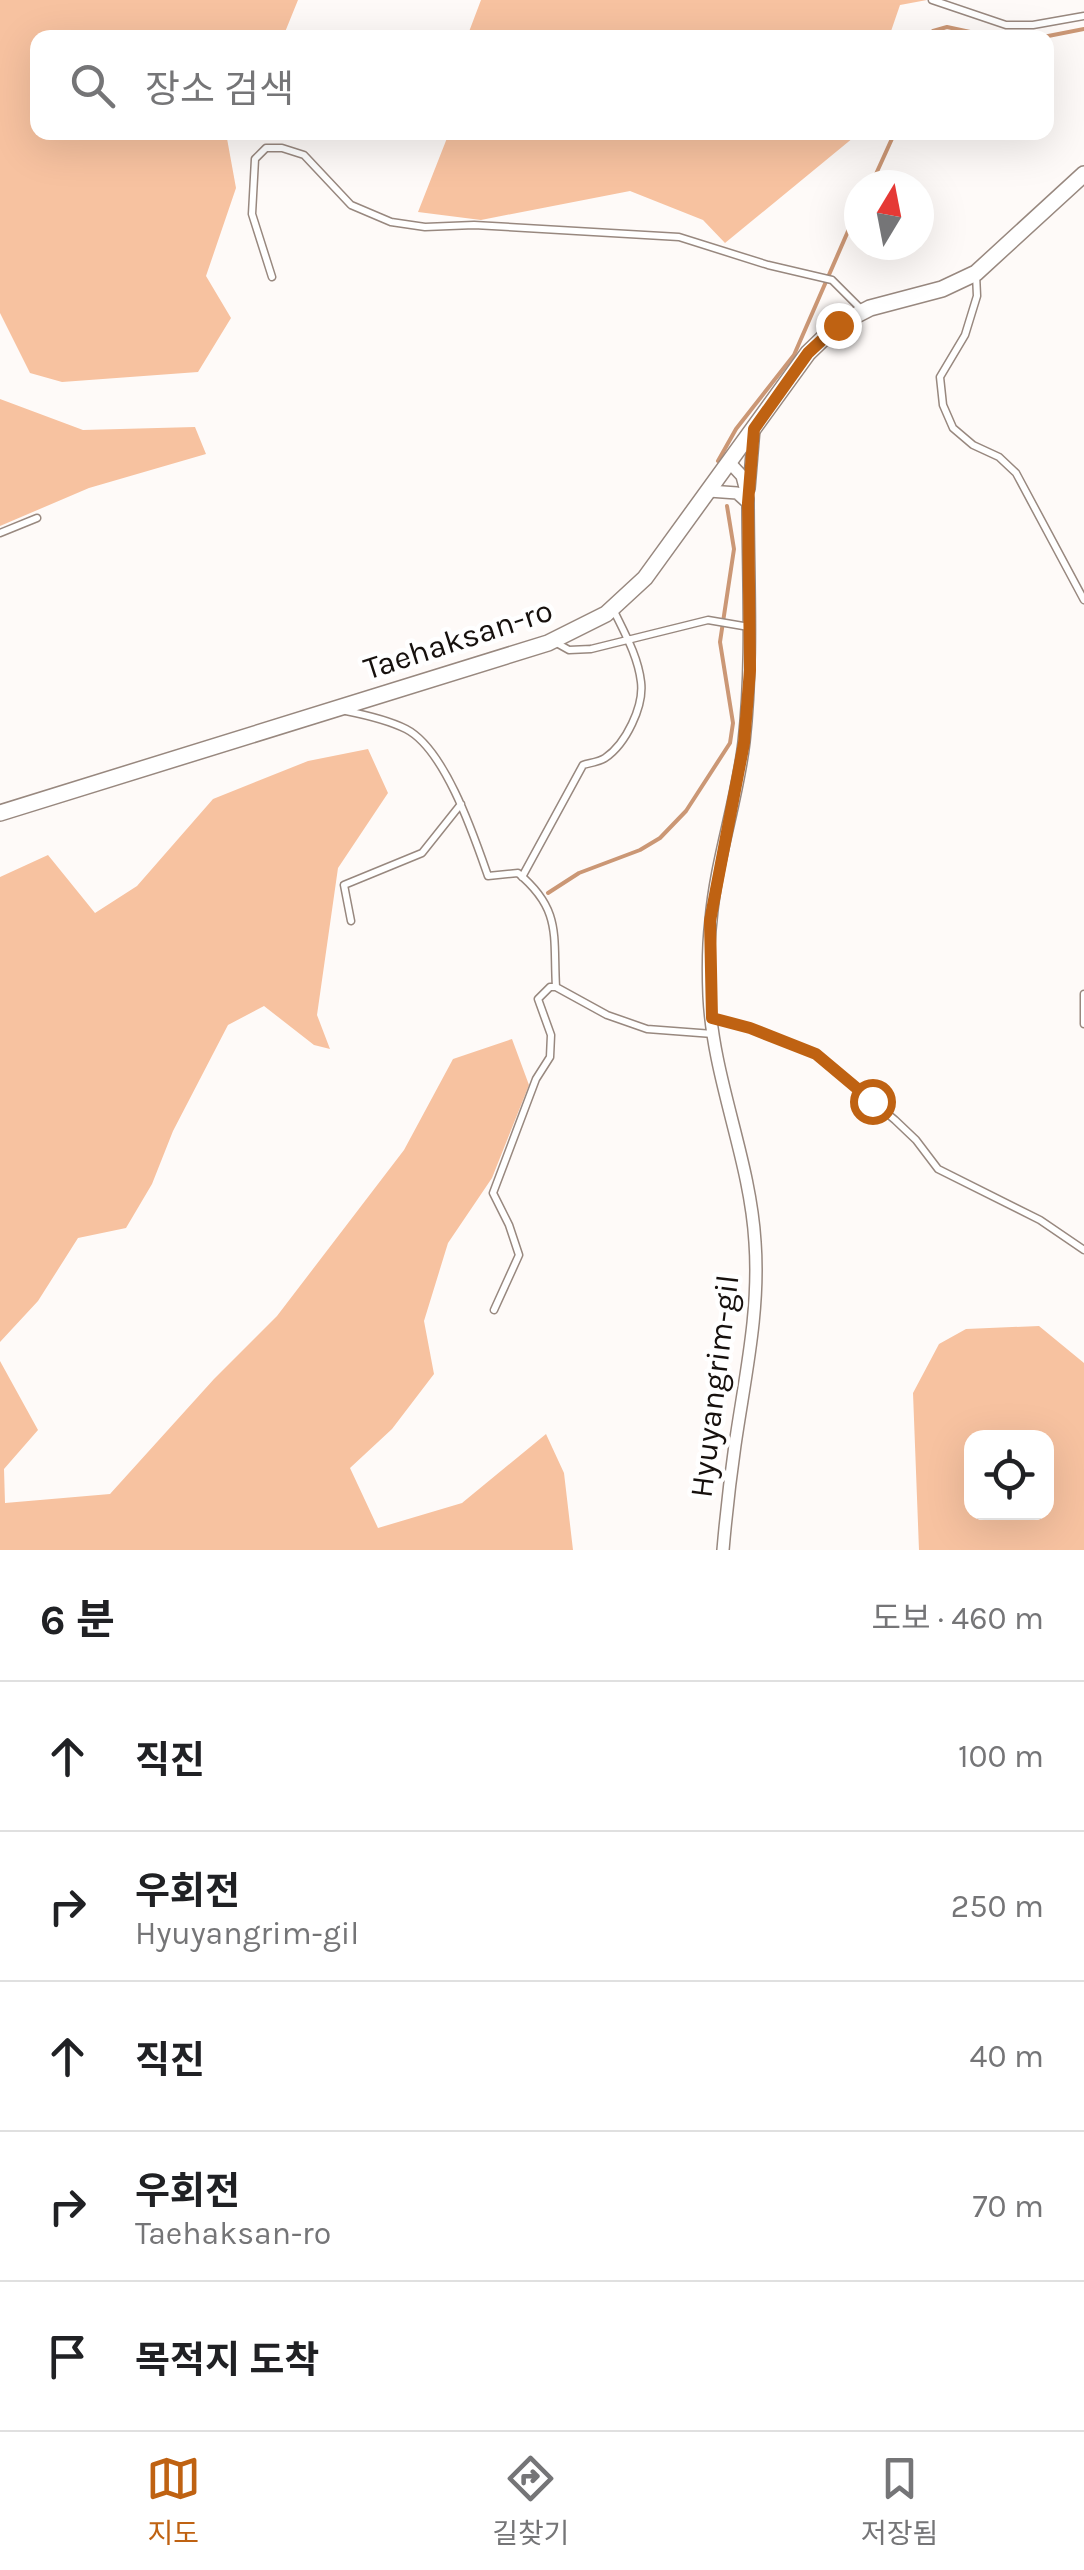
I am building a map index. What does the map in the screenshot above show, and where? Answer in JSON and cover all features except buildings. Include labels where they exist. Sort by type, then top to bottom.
[{"type":"street","name":"Taehaksan-ro","points":[[0,813],[552,640],[612,608],[645,578],[808,353],[838,325],[863,312],[942,290],[976,273],[1084,174]]},
{"type":"street","points":[[748,503],[754,429]]},
{"type":"street","name":"Hyuyangrim-gil","points":[[723,1550],[757,1286],[755,1237],[744,1174],[723,1094],[712,1018],[710,921],[744,743],[750,626],[748,503],[742,476],[730,462]]},
{"type":"street","points":[[708,492],[737,493],[748,503]]},
{"type":"lane","points":[[932,0],[1006,25],[1033,25],[1084,16]]},
{"type":"lane","points":[[272,278],[252,214],[255,159],[266,148],[282,148],[304,155],[350,205],[391,222],[679,236],[768,265],[832,280],[863,312]]},
{"type":"lane","points":[[976,273],[977,296],[965,335],[940,377],[943,405],[952,428],[973,445],[999,457],[1016,474],[1084,600]]},
{"type":"lane","points":[[0,533],[37,518]]},
{"type":"lane","points":[[522,876],[582,765],[605,758],[636,714],[642,684],[612,608]]},
{"type":"lane","points":[[552,640],[569,650],[591,649],[713,621],[750,626]]},
{"type":"lane","points":[[335,708],[408,730],[428,746],[461,804],[488,876],[522,876],[552,912],[556,987]]},
{"type":"lane","points":[[351,921],[344,884],[422,853],[461,804]]},
{"type":"lane","points":[[494,1310],[519,1255],[510,1225],[493,1193],[536,1079],[550,1056],[552,1035],[538,999],[550,987],[556,987],[607,1015],[647,1029],[714,1034]]},
{"type":"lane","points":[[1084,994],[1084,1024]]},
{"type":"lane","points":[[712,1018],[816,1054],[895,1120],[938,1169],[1040,1220],[1084,1250]]},
{"type":"shaded area","points":[[0,0],[298,0],[286,30],[30,30],[30,140],[227,140],[236,188],[206,276],[231,318],[198,372],[62,382],[30,373],[0,313]]},
{"type":"shaded area","points":[[481,0],[927,0],[900,5],[891,30],[470,30]]},
{"type":"shaded area","points":[[446,140],[850,140],[725,243],[703,220],[630,191],[481,220],[418,212]]},
{"type":"shaded area","points":[[0,399],[83,430],[195,427],[206,454],[89,488],[0,526]]},
{"type":"shaded area","points":[[368,749],[388,793],[338,868],[317,1015],[330,1049],[314,1045],[264,1006],[228,1025],[173,1131],[152,1184],[126,1228],[78,1238],[38,1301],[0,1342],[0,877],[48,855],[95,913],[137,886],[213,799],[308,761]]},
{"type":"shaded area","points":[[512,1039],[529,1085],[492,1178],[448,1243],[424,1321],[434,1374],[392,1429],[350,1468],[378,1528],[462,1503],[546,1434],[564,1473],[573,1550],[0,1550],[0,1361],[38,1430],[4,1469],[5,1503],[110,1494],[277,1316],[404,1150],[453,1059]]},
{"type":"shaded area","points":[[1039,1326],[1084,1363],[1084,1550],[919,1550],[913,1393],[939,1344],[966,1329]]},
{"type":"waterway","points":[[1054,35],[1084,29]]},
{"type":"waterway","points":[[936,30],[961,30]]},
{"type":"waterway","points":[[878,170],[891,140]]},
{"type":"waterway","points":[[718,461],[736,429],[794,355],[844,240]]},
{"type":"waterway","points":[[548,893],[579,873],[640,850],[660,838],[686,811],[730,743],[733,723],[720,642],[734,549],[727,506]]},
{"type":"route","points":[[838,325],[808,353],[754,429],[748,503],[750,670],[744,743],[710,921],[710,998],[712,1018],[816,1054],[872,1101]]}]
